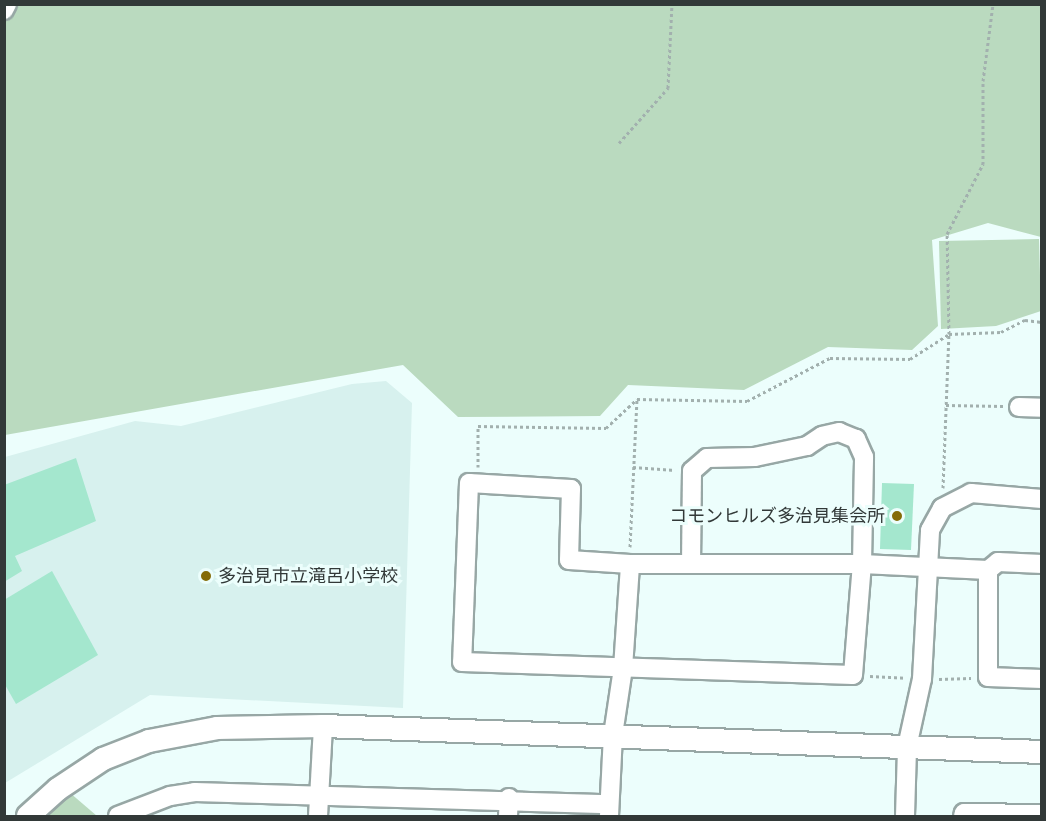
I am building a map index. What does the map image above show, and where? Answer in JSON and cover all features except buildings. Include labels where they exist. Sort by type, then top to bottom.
[{"type":"street","points":[[4,10],[8,4]]},
{"type":"street","points":[[1019,406],[1041,408]]},
{"type":"street","points":[[691,564],[692,471],[707,458],[755,457],[807,446],[822,436],[839,432],[856,439],[864,457],[862,564],[853,675],[462,662],[469,483],[571,489],[568,560],[630,564],[691,564],[862,564],[988,570],[998,562],[1041,564]]},
{"type":"street","points":[[905,816],[907,747],[922,680],[930,530],[942,508],[971,493],[1041,499]]},
{"type":"street","points":[[118,816],[170,796],[195,792],[319,793],[508,807],[609,810],[613,735],[623,669],[630,564]]},
{"type":"street","points":[[988,570],[988,677],[1041,679]]},
{"type":"street","points":[[28,816],[58,789],[103,759],[149,741],[217,728],[323,726],[1041,752]]},
{"type":"street","points":[[318,816],[323,726]]},
{"type":"street","points":[[963,816],[964,813],[1041,814]]},
{"type":"path","points":[[619,143],[668,87],[672,4]]},
{"type":"path","points":[[942,508],[949,334],[947,234],[983,164],[983,81],[993,4]]},
{"type":"path","points":[[478,484],[478,426],[606,428],[637,399],[747,401],[830,358],[910,359],[949,334],[1001,332],[1025,320],[1041,322]]},
{"type":"path","points":[[630,564],[637,399]]},
{"type":"path","points":[[946,405],[1019,406]]},
{"type":"path","points":[[633,467],[692,471]]},
{"type":"shaded area","name":"多治見市立滝呂小学校","points":[[386,381],[412,403],[403,708],[150,695],[5,783],[5,457],[135,421],[181,426],[352,384]]},
{"type":"green space","points":[[5,5],[1041,5],[1041,237],[988,223],[932,240],[938,326],[912,350],[828,347],[744,390],[628,385],[600,416],[458,417],[403,365],[5,435]]},
{"type":"green space","points":[[1039,239],[1041,311],[996,326],[941,329],[939,241]]},
{"type":"green space","points":[[69,792],[97,816],[41,816]]},
{"type":"place","name":"コモンヒルズ多治見集会所","points":[[897,516]]},
{"type":"place","name":"多治見市立滝呂小学校","points":[[206,576]]}]
